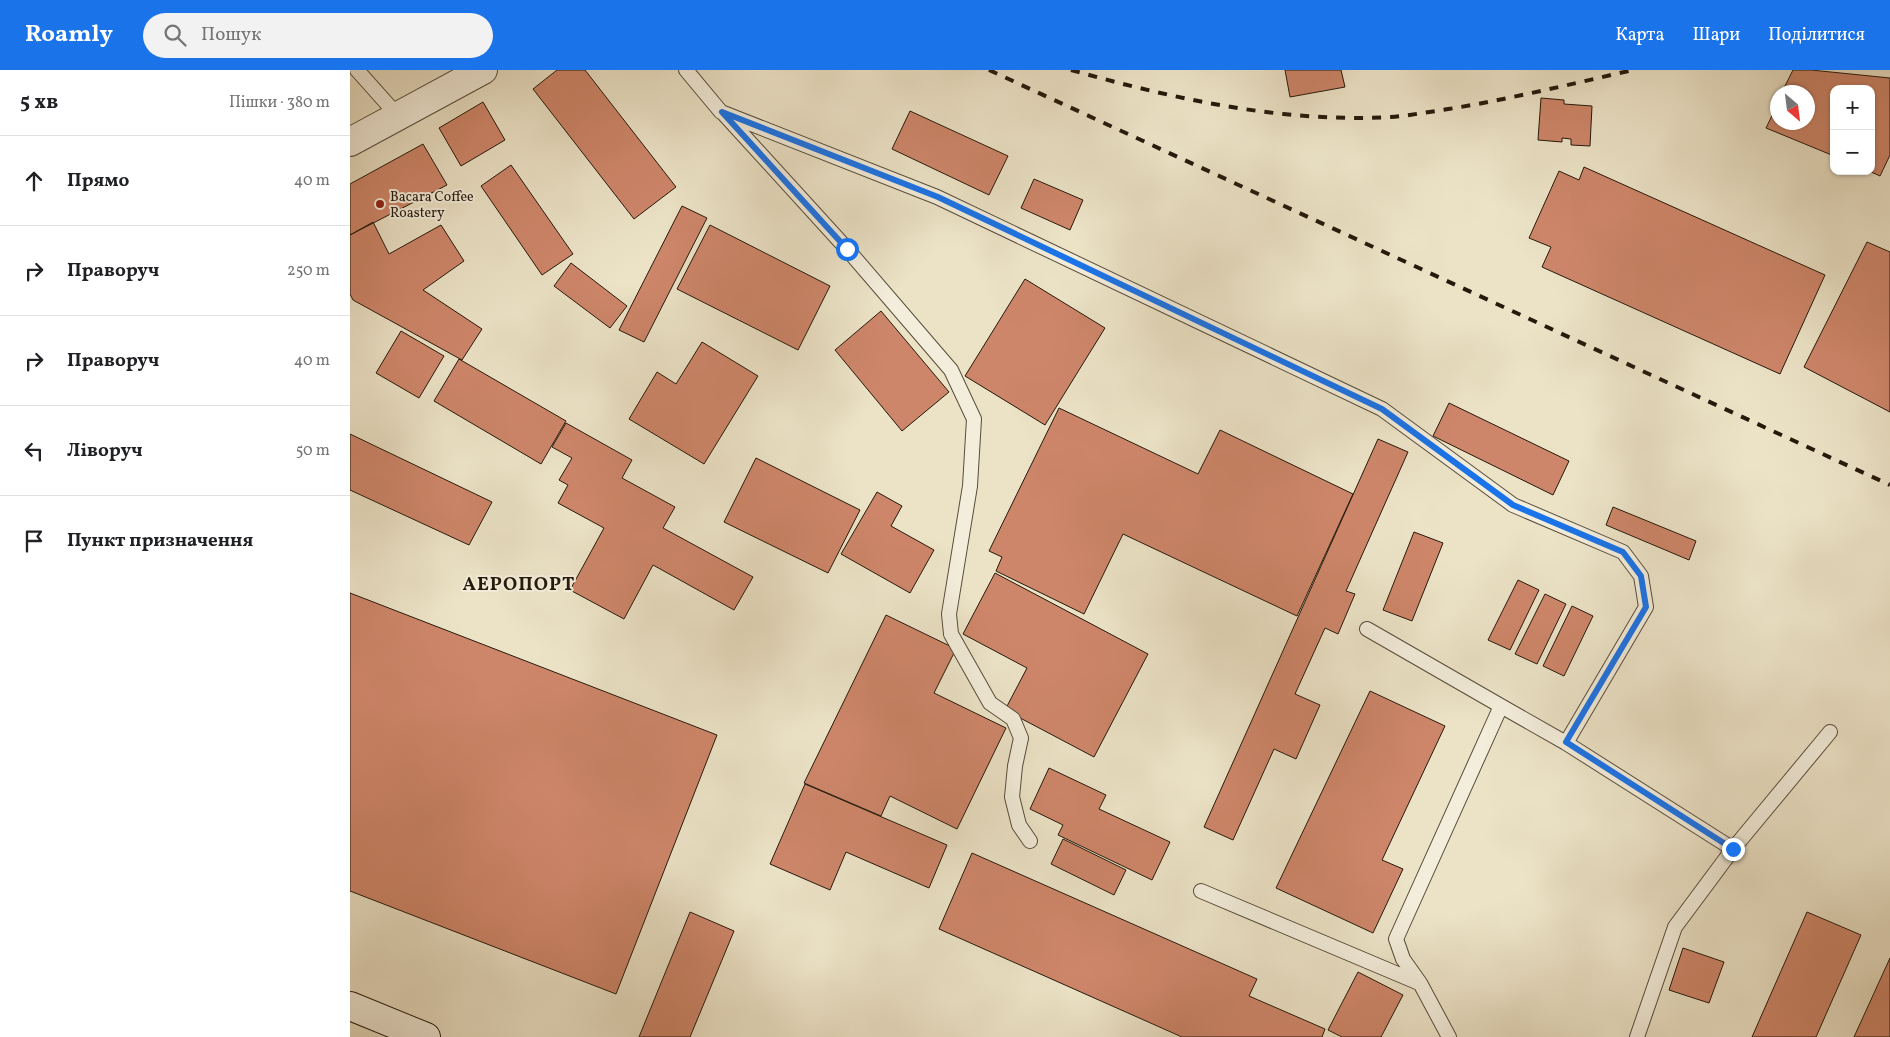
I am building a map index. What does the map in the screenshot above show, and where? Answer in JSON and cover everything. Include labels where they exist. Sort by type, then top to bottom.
[{"type":"street","points":[[350,142],[483,70]]},
{"type":"street","points":[[350,1006],[426,1037]]},
{"type":"lane","points":[[357,70],[398,116]]},
{"type":"lane","points":[[686,70],[847,249],[951,370],[974,419],[970,486],[949,614],[951,634],[990,703],[1013,720],[1022,738],[1015,766],[1012,797],[1019,825],[1030,841]]},
{"type":"lane","points":[[722,112],[938,197],[1382,409],[1513,505],[1623,552],[1641,576],[1646,607],[1566,742]]},
{"type":"lane","points":[[1367,629],[1566,742],[1733,849]]},
{"type":"lane","points":[[1450,1037],[1420,983],[1403,959],[1396,939],[1501,706]]},
{"type":"lane","points":[[1637,1037],[1675,927],[1733,849],[1830,732]]},
{"type":"lane","points":[[1201,891],[1420,983]]},
{"type":"building","points":[[557,70],[585,70],[676,187],[634,219],[533,89]]},
{"type":"building","points":[[1285,70],[1341,70],[1345,87],[1290,97]]},
{"type":"building","points":[[1793,70],[1890,78],[1890,155],[1880,176],[1875,174],[1875,85],[1830,85],[1830,154],[1771,130],[1815,130],[1815,85],[1786,85]]},
{"type":"building","points":[[1541,98],[1564,100],[1564,104],[1592,106],[1590,146],[1571,145],[1571,139],[1562,138],[1562,142],[1538,140]]},
{"type":"building","points":[[483,102],[505,140],[461,166],[439,128]]},
{"type":"building","points":[[910,111],[1008,156],[989,195],[892,149]]},
{"type":"building","points":[[1770,120],[1770,130],[1766,128]]},
{"type":"building","name":"Bacara Coffee Roastery","points":[[423,144],[447,185],[350,235],[350,184]]},
{"type":"building","points":[[511,165],[573,254],[542,275],[481,186]]},
{"type":"building","points":[[1584,167],[1825,275],[1780,374],[1542,267],[1551,247],[1529,238],[1559,171],[1579,180]]},
{"type":"building","points":[[1034,179],[1083,200],[1070,230],[1021,208]]},
{"type":"building","points":[[682,206],[707,218],[644,342],[619,330]]},
{"type":"building","points":[[373,222],[389,254],[441,225],[464,261],[423,290],[482,329],[462,360],[353,300],[350,294],[350,235]]},
{"type":"building","points":[[710,225],[830,286],[798,350],[677,289]]},
{"type":"building","points":[[1867,242],[1890,252],[1890,412],[1804,367]]},
{"type":"building","points":[[571,263],[627,306],[610,328],[554,286]]},
{"type":"building","points":[[1025,279],[1105,328],[1045,425],[965,376]]},
{"type":"building","points":[[881,311],[949,392],[902,431],[835,350]]},
{"type":"building","points":[[401,331],[444,356],[419,398],[376,373]]},
{"type":"building","points":[[702,342],[758,376],[704,464],[629,419],[657,372],[676,384]]},
{"type":"building","points":[[459,359],[566,421],[541,464],[434,401]]},
{"type":"building","points":[[1449,403],[1569,461],[1553,495],[1433,436]]},
{"type":"building","points":[[1059,408],[1198,474],[1220,430],[1353,494],[1297,616],[1123,534],[1084,614],[996,571],[1002,557],[989,551]]},
{"type":"building","points":[[566,423],[632,460],[622,478],[675,507],[663,528],[753,577],[734,610],[653,565],[624,619],[570,590],[604,528],[558,503],[568,485],[559,480],[572,458],[552,447]]},
{"type":"building","points":[[350,434],[492,502],[469,545],[350,490]]},
{"type":"building","points":[[1378,439],[1408,452],[1346,591],[1355,594],[1338,634],[1325,628],[1295,694],[1320,705],[1296,759],[1274,749],[1233,840],[1204,827]]},
{"type":"building","points":[[756,458],[860,510],[828,573],[724,522]]},
{"type":"building","points":[[877,492],[902,506],[891,526],[934,550],[910,593],[841,554]]},
{"type":"building","points":[[1613,507],[1696,541],[1689,560],[1606,525]]},
{"type":"building","points":[[1414,532],[1443,543],[1412,621],[1383,610]]},
{"type":"building","points":[[995,573],[1148,654],[1094,757],[1005,710],[1027,668],[963,634]]},
{"type":"building","points":[[1518,580],[1539,590],[1510,650],[1488,640]]},
{"type":"building","points":[[350,593],[717,735],[616,994],[350,891]]},
{"type":"building","points":[[1545,594],[1566,604],[1537,664],[1515,654]]},
{"type":"building","points":[[1572,606],[1593,616],[1564,676],[1543,666]]},
{"type":"building","points":[[886,615],[956,649],[934,693],[1006,728],[957,829],[890,796],[881,816],[804,783]]},
{"type":"building","points":[[1370,691],[1445,726],[1382,860],[1403,869],[1373,933],[1276,888]]},
{"type":"building","points":[[1049,768],[1106,795],[1099,809],[1170,842],[1152,880],[1058,835],[1063,825],[1030,809]]},
{"type":"building","points":[[805,784],[947,845],[929,888],[846,852],[830,890],[770,864]]},
{"type":"building","points":[[1063,839],[1126,870],[1114,895],[1051,864]]},
{"type":"building","points":[[972,853],[1257,979],[1249,996],[1325,1029],[1322,1037],[1182,1037],[939,929]]},
{"type":"building","points":[[690,912],[734,931],[690,1037],[639,1037]]},
{"type":"building","points":[[1807,912],[1861,935],[1816,1037],[1752,1037]]},
{"type":"building","points":[[1683,948],[1724,962],[1709,1003],[1669,990]]},
{"type":"building","points":[[1890,958],[1890,1037],[1854,1037]]},
{"type":"building","points":[[1358,972],[1403,995],[1381,1037],[1342,1037],[1328,1030]]},
{"type":"railway","points":[[989,70],[1890,485]]},
{"type":"railway","points":[[1071,70],[1110,81],[1229,107],[1310,116],[1350,118],[1397,117],[1461,107],[1633,70]]},
{"type":"place","name":"Bacara Coffee Roastery","points":[[380,204]]},
{"type":"district","name":"АЕРОПОРТ","points":[[519,583]]},
{"type":"route","points":[[847,249],[722,112],[938,197],[1382,409],[1513,505],[1623,552],[1641,576],[1646,607],[1566,742],[1733,849]]}]
